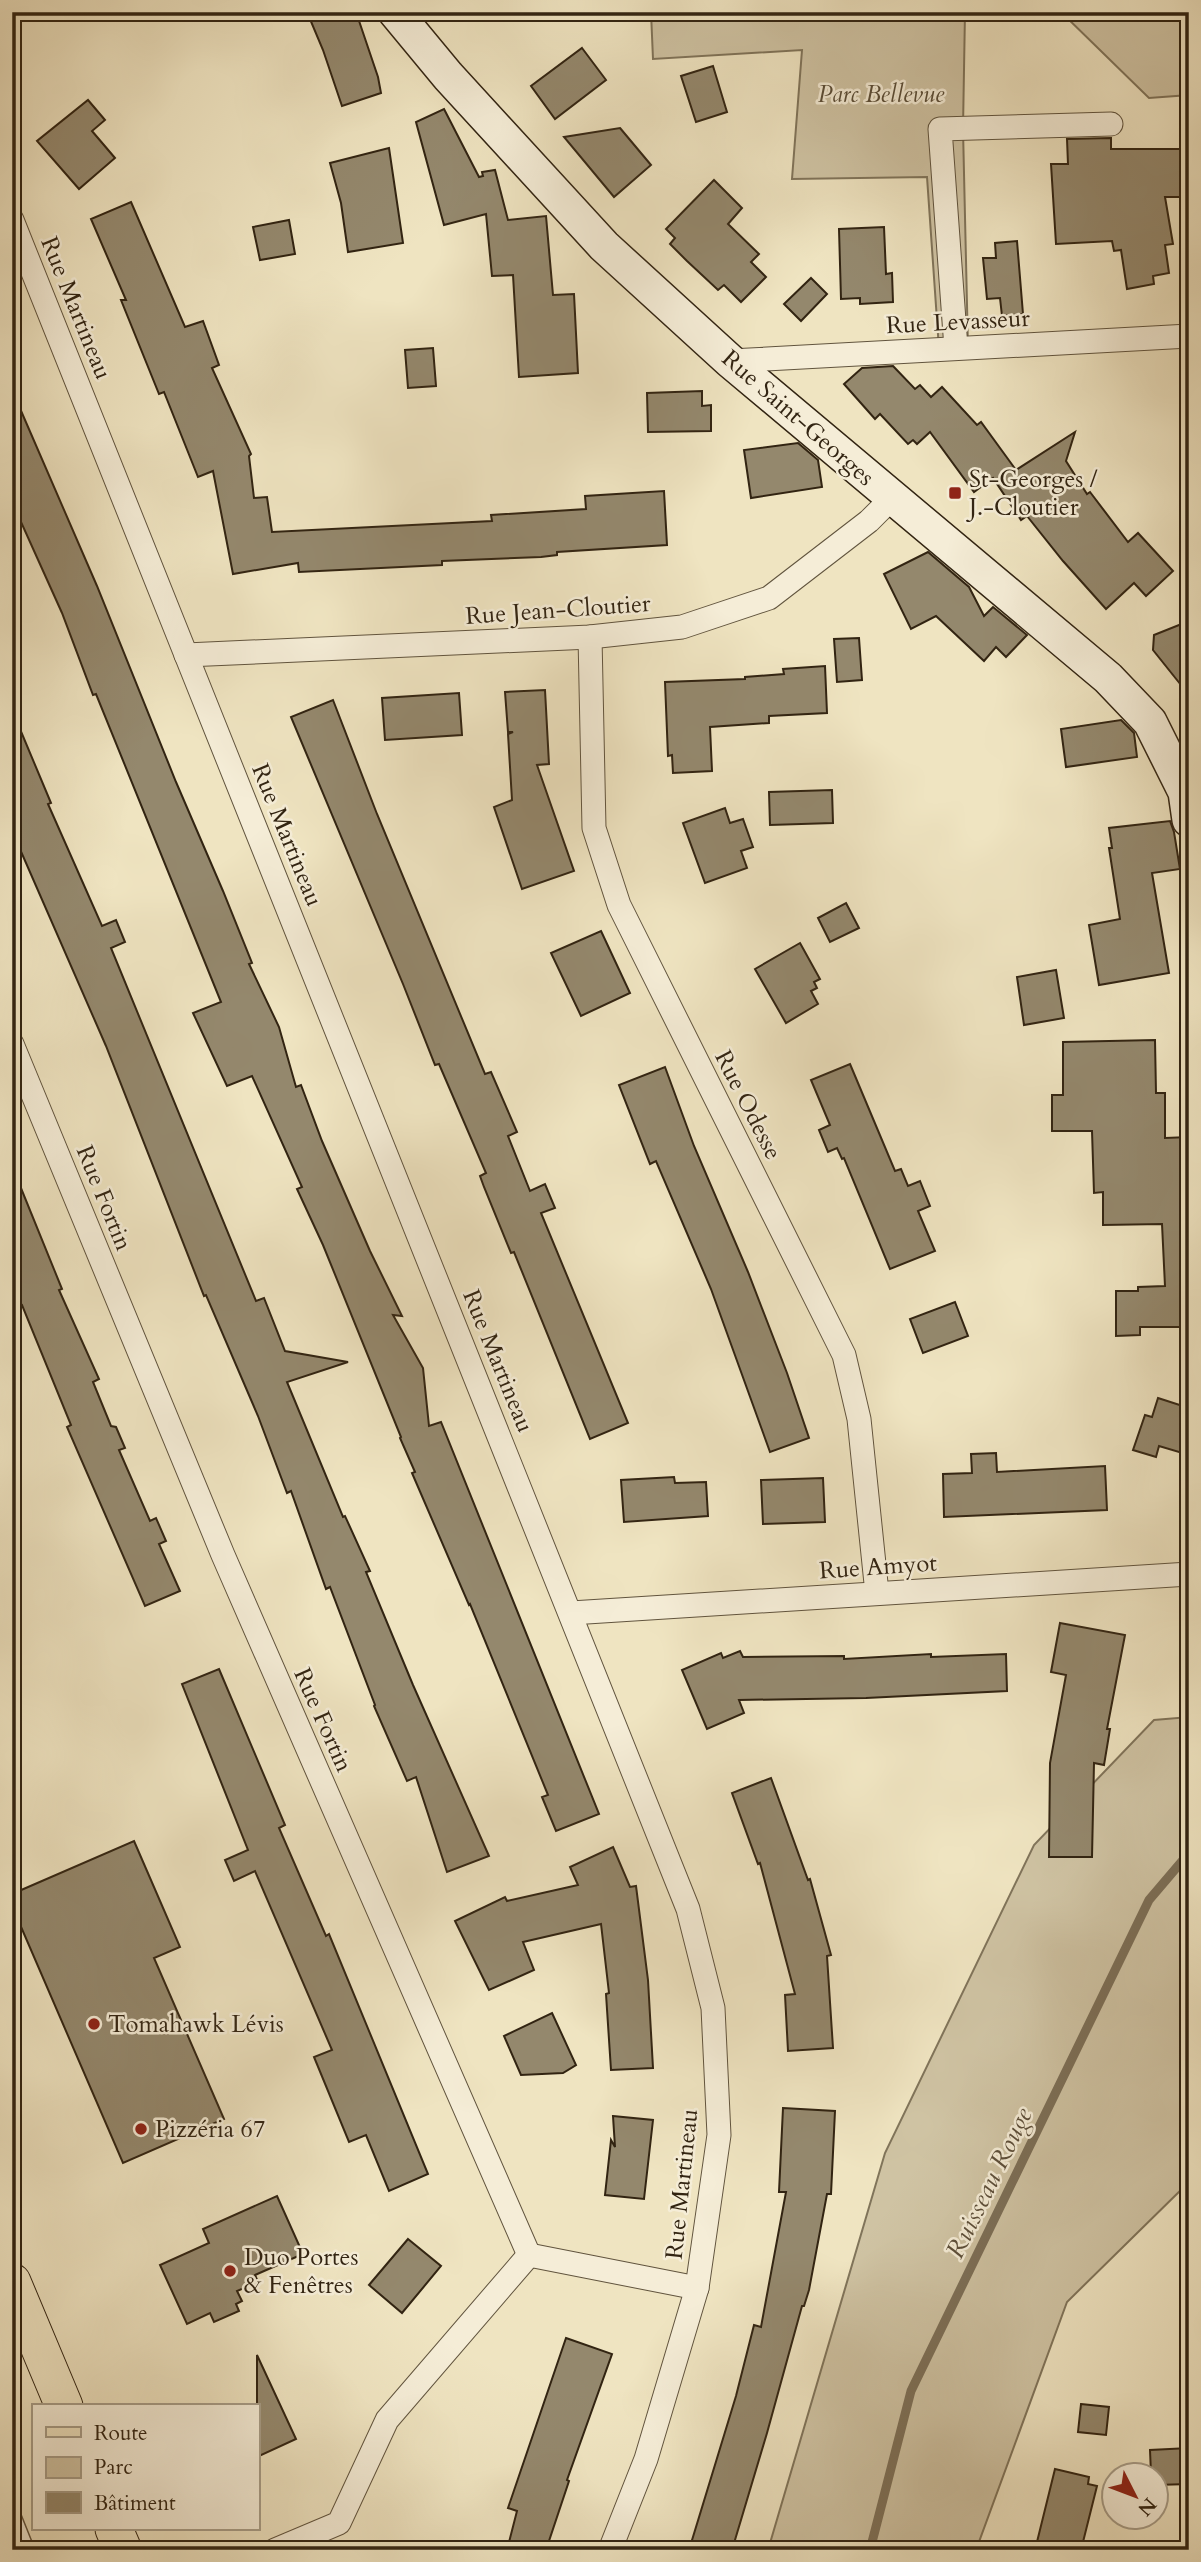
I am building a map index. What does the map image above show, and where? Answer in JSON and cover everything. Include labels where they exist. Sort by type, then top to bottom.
[{"type":"main road","points":[[12,2282],[28,2337],[63,2404]]},
{"type":"main road","points":[[114,2530],[123,2550]]},
{"type":"street","name":"Rue Saint-Georges","points":[[396,12],[448,76],[588,230],[730,360],[1108,678],[1150,722],[1185,792],[1189,820]]},
{"type":"street","points":[[956,348],[940,129],[1111,124]]},
{"type":"street","name":"Rue Martineau","points":[[12,220],[688,1909],[713,2008],[719,2135],[697,2288],[646,2459],[610,2550]]},
{"type":"street","name":"Rue Levasseur","points":[[730,360],[1189,336]]},
{"type":"street","name":"Rue Jean-Cloutier","points":[[186,655],[590,638],[682,627],[769,598],[869,521],[892,498]]},
{"type":"street","name":"Rue Odesse","points":[[590,638],[594,828],[619,905],[844,1355],[859,1419],[877,1593]]},
{"type":"street","name":"Rue Fortin","points":[[12,1044],[223,1555],[529,2255]]},
{"type":"street","name":"Rue Amyot","points":[[571,1613],[1189,1574]]},
{"type":"street","points":[[275,2550],[338,2523],[387,2420],[529,2255],[697,2288]]},
{"type":"lane","points":[[12,2510],[28,2550]]},
{"type":"green space","name":"Parc Bellevue","points":[[651,12],[965,12],[963,129],[968,348],[939,349],[927,177],[792,179],[802,50],[653,59]]},
{"type":"green space","points":[[1061,12],[1189,12],[1189,95],[1149,98]]},
{"type":"green space","points":[[1189,1717],[1189,2182],[1067,2302],[976,2550],[768,2550],[885,2153],[1034,1845],[1154,1720]]},
{"type":"building","points":[[307,12],[356,12],[381,93],[342,106]]},
{"type":"building","points":[[582,48],[606,80],[555,119],[531,86]]},
{"type":"building","points":[[713,66],[727,112],[696,122],[681,76]]},
{"type":"building","points":[[88,100],[105,120],[92,131],[115,158],[79,189],[37,141]]},
{"type":"building","points":[[444,109],[479,177],[483,176],[482,172],[495,170],[508,220],[546,216],[553,295],[574,294],[578,373],[519,377],[513,275],[492,276],[486,214],[444,225],[416,122]]},
{"type":"building","points":[[620,128],[651,165],[614,197],[564,137]]},
{"type":"building","points":[[1111,138],[1111,149],[1183,149],[1183,197],[1165,197],[1173,244],[1165,245],[1169,273],[1153,276],[1154,284],[1127,289],[1121,250],[1114,251],[1112,241],[1056,244],[1051,164],[1068,164],[1067,139]]},
{"type":"building","points":[[389,148],[403,243],[348,252],[341,203],[330,163]]},
{"type":"building","points":[[714,180],[742,208],[728,224],[759,254],[751,262],[766,277],[741,302],[724,285],[718,290],[687,261],[670,244],[675,238],[666,229]]},
{"type":"building","points":[[131,202],[185,327],[203,321],[219,365],[212,368],[251,454],[249,456],[254,498],[267,497],[272,532],[492,521],[491,515],[586,509],[585,496],[664,491],[667,545],[557,552],[557,555],[541,557],[442,561],[442,565],[299,572],[298,563],[233,574],[213,471],[198,477],[164,392],[159,394],[121,300],[126,300],[91,219]]},
{"type":"building","points":[[289,220],[295,254],[260,260],[253,227]]},
{"type":"building","points":[[884,227],[886,274],[892,273],[893,302],[860,304],[860,298],[841,299],[839,229]]},
{"type":"building","points":[[1017,241],[1023,314],[1002,316],[1000,298],[987,299],[983,258],[996,258],[995,243]]},
{"type":"building","points":[[811,278],[827,294],[801,321],[784,304]]},
{"type":"building","points":[[433,348],[436,386],[408,388],[405,350]]},
{"type":"building","points":[[893,366],[915,389],[920,385],[931,397],[942,387],[977,425],[981,422],[1016,470],[1075,432],[1066,461],[1087,494],[1090,492],[1128,542],[1138,533],[1173,571],[1146,596],[1134,583],[1106,609],[1027,516],[1021,520],[993,478],[974,492],[930,432],[917,444],[913,440],[908,444],[880,414],[875,419],[844,384],[862,368]]},
{"type":"building","points":[[12,390],[97,586],[223,891],[252,963],[249,964],[279,1027],[296,1087],[301,1085],[322,1141],[370,1251],[402,1316],[393,1315],[423,1368],[429,1426],[441,1422],[599,1814],[556,1831],[542,1797],[548,1795],[470,1604],[412,1473],[415,1472],[323,1245],[297,1189],[302,1187],[252,1076],[227,1086],[193,1013],[221,1002],[96,694],[93,695],[62,613],[12,502]]},
{"type":"building","points":[[702,391],[702,406],[711,405],[711,431],[648,432],[647,393]]},
{"type":"building","points":[[798,443],[818,460],[822,487],[751,498],[744,450]]},
{"type":"building","points":[[928,552],[969,587],[984,616],[993,607],[1027,635],[1006,657],[996,647],[984,661],[936,616],[911,629],[884,574]]},
{"type":"building","points":[[1189,621],[1189,695],[1153,650],[1154,635]]},
{"type":"building","points":[[859,638],[862,680],[837,682],[834,639]]},
{"type":"building","points":[[825,666],[827,713],[769,716],[769,723],[710,727],[712,771],[673,773],[672,755],[668,756],[665,682],[745,679],[784,674],[783,669]]},
{"type":"building","points":[[545,690],[549,764],[537,765],[574,871],[522,889],[494,807],[512,800],[508,734],[513,732],[508,732],[505,692]]},
{"type":"building","points":[[459,693],[462,735],[385,740],[382,698]]},
{"type":"building","points":[[333,700],[377,814],[485,1074],[491,1072],[517,1132],[508,1136],[530,1191],[545,1184],[555,1208],[541,1213],[628,1423],[590,1439],[514,1252],[511,1253],[484,1187],[480,1176],[486,1173],[439,1064],[435,1065],[291,717]]},
{"type":"building","points":[[12,710],[51,803],[48,804],[102,926],[116,920],[125,942],[111,948],[256,1301],[264,1298],[285,1351],[348,1362],[287,1382],[343,1517],[345,1516],[370,1571],[366,1572],[413,1685],[489,1856],[447,1872],[416,1777],[407,1781],[374,1706],[330,1587],[326,1589],[291,1491],[287,1493],[258,1416],[206,1295],[204,1296],[106,1046],[12,831]]},
{"type":"building","points":[[1121,720],[1134,733],[1137,757],[1066,767],[1061,729]]},
{"type":"building","points":[[832,790],[833,823],[770,825],[769,792]]},
{"type":"building","points":[[725,808],[730,823],[743,819],[753,847],[741,851],[747,868],[705,883],[683,823]]},
{"type":"building","points":[[1170,821],[1180,869],[1152,873],[1169,973],[1099,985],[1089,925],[1120,919],[1109,848],[1112,848],[1109,828]]},
{"type":"building","points":[[846,903],[859,928],[830,942],[818,918]]},
{"type":"building","points":[[601,931],[630,993],[581,1016],[551,953]]},
{"type":"building","points":[[800,943],[820,979],[814,982],[817,988],[811,991],[818,1004],[786,1023],[755,969]]},
{"type":"building","points":[[1056,970],[1064,1018],[1024,1025],[1017,977]]},
{"type":"building","points":[[1155,1040],[1156,1093],[1165,1093],[1165,1138],[1189,1137],[1189,1327],[1140,1327],[1140,1335],[1116,1336],[1116,1291],[1138,1291],[1138,1287],[1165,1286],[1162,1224],[1103,1225],[1103,1192],[1094,1193],[1092,1131],[1052,1131],[1052,1095],[1063,1095],[1063,1042]]},
{"type":"building","points":[[850,1064],[895,1171],[901,1169],[908,1186],[920,1181],[930,1206],[918,1211],[935,1251],[890,1269],[844,1158],[842,1159],[837,1148],[828,1152],[819,1130],[830,1125],[811,1080]]},
{"type":"building","points":[[665,1067],[694,1146],[748,1272],[809,1438],[770,1452],[711,1289],[656,1161],[650,1164],[619,1085]]},
{"type":"building","points":[[12,1166],[62,1289],[59,1290],[99,1379],[93,1382],[111,1426],[116,1427],[125,1448],[119,1450],[150,1521],[156,1518],[166,1541],[159,1544],[180,1591],[145,1606],[67,1427],[71,1425],[22,1305],[12,1309]]},
{"type":"building","points":[[955,1302],[968,1336],[923,1353],[910,1319]]},
{"type":"building","points":[[1158,1398],[1189,1408],[1189,1455],[1159,1446],[1156,1457],[1133,1450],[1145,1415],[1152,1417]]},
{"type":"building","points":[[996,1453],[997,1472],[1105,1466],[1107,1510],[944,1517],[943,1474],[972,1473],[971,1454]]},
{"type":"building","points":[[674,1477],[675,1483],[706,1482],[708,1516],[624,1522],[621,1480]]},
{"type":"building","points":[[823,1478],[825,1522],[763,1524],[761,1480]]},
{"type":"building","points":[[1060,1623],[1125,1635],[1107,1729],[1110,1729],[1104,1765],[1094,1763],[1092,1857],[1049,1857],[1050,1763],[1066,1675],[1051,1672]]},
{"type":"building","points":[[740,1651],[743,1657],[844,1656],[844,1659],[931,1654],[931,1657],[1006,1654],[1007,1691],[866,1698],[739,1700],[744,1713],[707,1729],[682,1670],[721,1653],[723,1658]]},
{"type":"building","points":[[219,1669],[285,1825],[279,1828],[326,1936],[329,1934],[428,2174],[389,2191],[366,2135],[349,2142],[314,2057],[332,2050],[255,1871],[234,1881],[225,1860],[248,1850],[182,1684]]},
{"type":"building","points":[[771,1778],[808,1880],[810,1879],[831,1955],[827,1956],[833,2048],[788,2051],[785,1995],[795,1994],[760,1863],[758,1864],[732,1793]]},
{"type":"building","points":[[134,1841],[180,1947],[154,1958],[224,2119],[123,2163],[12,1906],[12,1894]]},
{"type":"building","points":[[613,1847],[630,1887],[636,1886],[648,1980],[653,2068],[611,2070],[606,1994],[609,1993],[601,1924],[523,1942],[534,1970],[489,1990],[455,1921],[505,1897],[507,1901],[578,1885],[570,1867]]},
{"type":"building","points":[[552,2013],[576,2065],[563,2073],[521,2075],[504,2036]]},
{"type":"building","points":[[783,2108],[835,2111],[831,2194],[827,2194],[809,2290],[802,2306],[732,2550],[689,2550],[736,2396],[754,2325],[761,2327],[786,2192],[779,2192]]},
{"type":"building","points":[[613,2116],[653,2120],[644,2199],[605,2195],[611,2140],[615,2147]]},
{"type":"building","points":[[277,2196],[303,2254],[255,2275],[258,2282],[237,2291],[242,2301],[236,2304],[239,2311],[214,2322],[210,2313],[187,2324],[160,2265],[209,2243],[203,2229]]},
{"type":"building","points":[[408,2239],[441,2266],[402,2313],[369,2285]]},
{"type":"building","points":[[566,2338],[612,2354],[567,2480],[569,2481],[546,2550],[507,2550],[517,2511],[508,2508]]},
{"type":"building","points":[[257,2355],[296,2439],[259,2456]]},
{"type":"building","points":[[1081,2404],[1109,2407],[1106,2435],[1078,2432]]},
{"type":"building","points":[[1189,2448],[1189,2484],[1170,2485],[1170,2460],[1150,2460],[1150,2450]]},
{"type":"building","points":[[1055,2469],[1089,2477],[1088,2484],[1097,2486],[1081,2550],[1035,2550]]},
{"type":"waterway","name":"Ruisseau Rouge","points":[[870,2550],[911,2391],[1149,1900],[1189,1853]]},
{"type":"place","name":"St-Georges / J.-Cloutier","points":[[955,493]]},
{"type":"place","name":"Tomahawk Lévis","points":[[94,2024]]},
{"type":"place","name":"Pizzéria 67","points":[[141,2129]]},
{"type":"place","name":"Duo Portes & Fenêtres","points":[[230,2271]]}]
